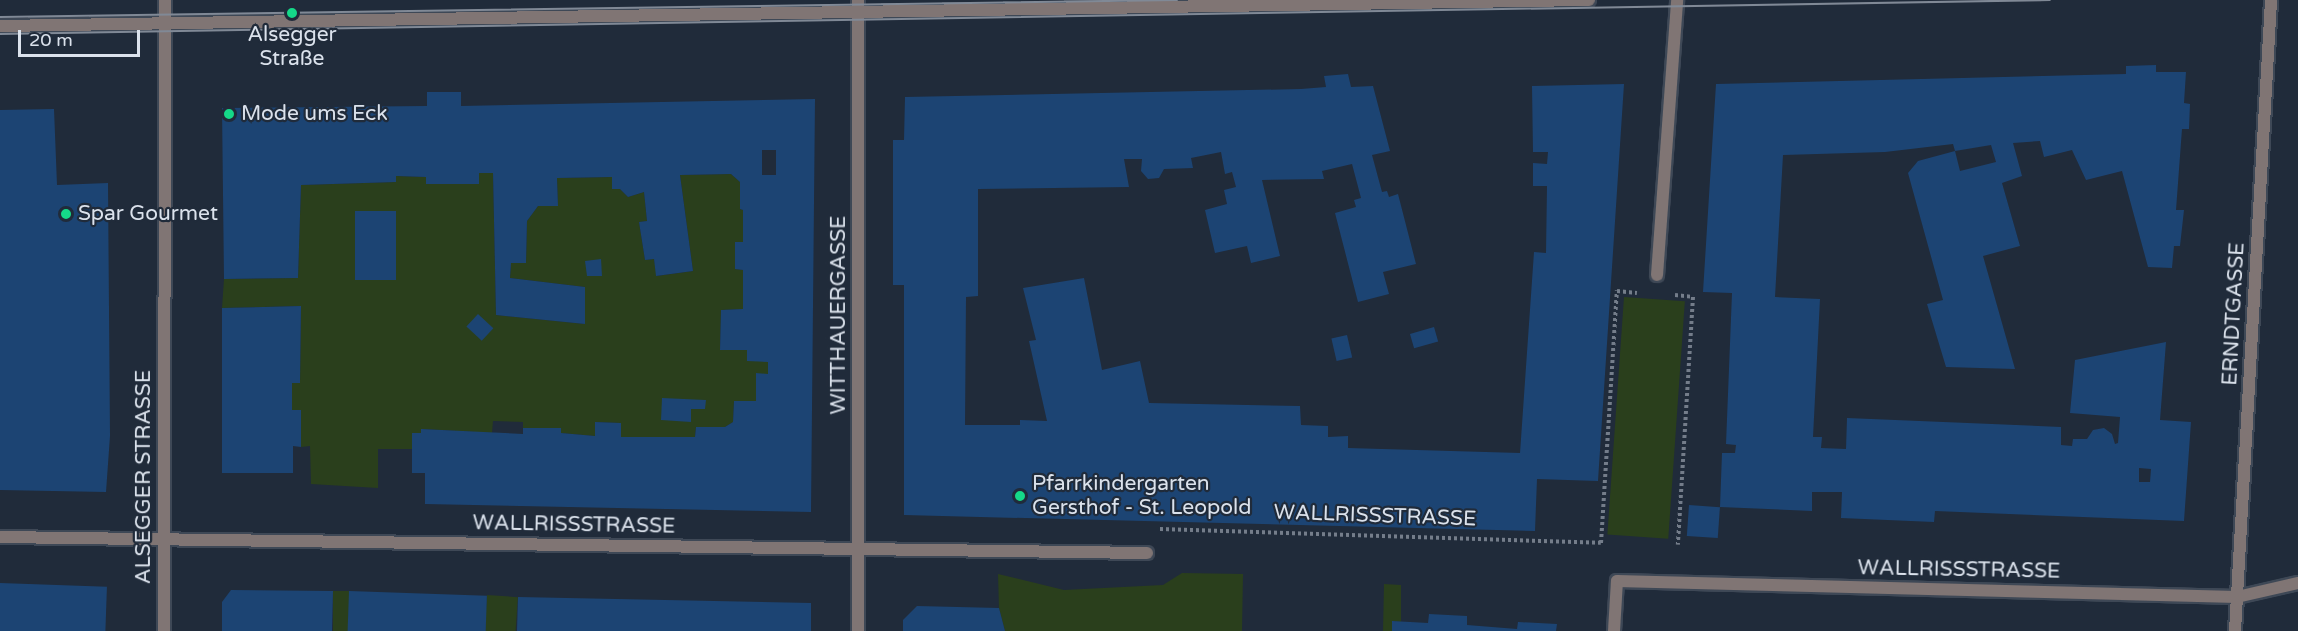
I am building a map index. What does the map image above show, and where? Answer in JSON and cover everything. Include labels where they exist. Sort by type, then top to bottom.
[{"type":"street","name":"ALSEGGER STRASSE","points":[[164,631],[165,0]]},
{"type":"street","name":"WITTHAUERGASSE","points":[[858,0],[858,631]]},
{"type":"street","points":[[0,26],[858,14],[1247,3],[1589,0]]},
{"type":"street","points":[[1657,275],[1677,0]]},
{"type":"street","name":"ERNDTGASSE","points":[[2235,631],[2271,0]]},
{"type":"street","name":"WALLRISSSTRASSE","points":[[0,537],[164,541],[858,547],[1147,553]]},
{"type":"street","name":"WALLRISSSTRASSE","points":[[1614,631],[1617,581],[2237,597],[2298,583]]},
{"type":"path","name":"WALLRISSSTRASSE","points":[[1148,529],[1601,543],[1617,291]]},
{"type":"path","points":[[1678,545],[1694,297]]},
{"type":"green space","points":[[479,173],[493,173],[496,315],[585,324],[585,287],[510,278],[511,263],[526,263],[527,221],[538,206],[558,206],[557,178],[612,177],[612,188],[620,189],[628,197],[644,192],[647,221],[639,222],[645,260],[654,259],[657,276],[693,271],[680,175],[731,174],[740,182],[740,209],[743,210],[743,242],[735,243],[735,269],[743,270],[743,309],[721,310],[720,349],[747,350],[768,362],[768,374],[756,374],[756,401],[734,401],[733,422],[725,427],[696,427],[695,437],[621,437],[621,423],[595,422],[595,436],[561,433],[561,428],[523,428],[523,422],[493,421],[492,433],[422,429],[421,433],[412,433],[412,449],[378,449],[378,488],[311,484],[310,446],[301,447],[292,410],[292,383],[300,382],[301,306],[222,308],[224,279],[298,278],[301,185],[396,182],[396,176],[426,177],[426,184],[478,184]]},
{"type":"green space","points":[[1624,297],[1685,301],[1668,539],[1607,534]]},
{"type":"green space","points":[[1182,573],[1243,574],[1242,631],[1005,631],[999,608],[998,574],[1064,590],[1163,585]]},
{"type":"green space","points":[[1384,584],[1401,585],[1401,622],[1392,621],[1392,631],[1383,631]]},
{"type":"green space","points":[[333,591],[349,591],[349,631],[333,631]]},
{"type":"green space","points":[[487,595],[518,597],[516,631],[484,631]]},
{"type":"building","points":[[2156,65],[2156,72],[2186,72],[2184,103],[2190,104],[2189,129],[2182,129],[2176,210],[2184,210],[2180,246],[2174,246],[2172,268],[2148,267],[2122,171],[2086,180],[2072,150],[2044,157],[2040,141],[2013,143],[2022,176],[2002,183],[2020,246],[1983,256],[2015,369],[1946,367],[1927,304],[1943,300],[1908,173],[1918,161],[1955,151],[1953,144],[1885,152],[1783,155],[1775,297],[1820,299],[1813,437],[1822,437],[1821,448],[1846,449],[1847,418],[2061,427],[2061,445],[2072,446],[2073,439],[2087,439],[2093,430],[2104,428],[2112,434],[2115,444],[2118,443],[2120,417],[2070,413],[2075,360],[2166,342],[2160,420],[2191,422],[2184,521],[1935,511],[1934,522],[1841,518],[1842,492],[1812,492],[1812,511],[1720,507],[1722,453],[1735,453],[1736,445],[1726,444],[1732,293],[1703,292],[1716,84],[2126,74],[2126,66]],"holes":[[[1991,145],[1996,162],[1960,171],[1955,151]],[[2139,468],[2151,469],[2150,482],[2139,482]]]},
{"type":"building","points":[[1348,74],[1351,87],[1373,86],[1390,151],[1372,155],[1382,192],[1387,191],[1389,197],[1398,194],[1416,264],[1383,272],[1389,294],[1358,302],[1335,213],[1356,207],[1354,200],[1361,198],[1352,164],[1322,171],[1324,179],[1262,180],[1280,256],[1251,263],[1247,246],[1215,253],[1205,210],[1227,204],[1224,190],[1236,187],[1232,172],[1225,174],[1221,152],[1191,158],[1193,168],[1164,169],[1159,178],[1148,179],[1141,171],[1142,159],[1124,159],[1129,187],[978,189],[978,296],[966,297],[965,425],[1020,425],[1020,420],[1047,421],[1029,341],[1036,340],[1023,288],[1084,278],[1102,370],[1140,361],[1149,403],[1300,406],[1301,425],[1328,426],[1328,437],[1348,436],[1348,448],[1520,453],[1534,252],[1546,253],[1547,186],[1533,186],[1533,163],[1547,164],[1548,152],[1533,152],[1532,86],[1624,84],[1598,481],[1537,479],[1535,531],[904,515],[904,285],[893,285],[893,140],[904,140],[905,97],[1301,89],[1326,87],[1324,76]]},
{"type":"building","points":[[427,92],[461,92],[461,106],[815,99],[811,512],[425,504],[425,473],[412,473],[412,433],[421,433],[421,429],[523,434],[523,428],[561,428],[561,433],[595,436],[595,422],[621,423],[621,437],[695,437],[696,427],[725,427],[733,422],[734,401],[756,401],[756,373],[768,374],[768,362],[747,361],[747,350],[720,350],[721,310],[743,309],[743,270],[735,269],[735,242],[743,242],[743,210],[740,209],[740,182],[731,174],[680,175],[693,271],[656,276],[654,259],[645,260],[639,222],[647,221],[644,192],[628,197],[620,189],[612,189],[612,177],[557,178],[558,206],[538,206],[527,221],[526,263],[511,263],[510,278],[585,287],[585,324],[496,315],[493,173],[479,173],[479,184],[426,184],[426,177],[396,176],[396,182],[301,185],[298,278],[224,279],[222,108],[427,106]],"holes":[[[762,150],[776,150],[776,175],[762,175]]]},
{"type":"building","points":[[54,109],[57,185],[108,183],[110,436],[106,492],[0,490],[0,110]]},
{"type":"building","points":[[355,211],[396,211],[396,280],[355,280]]},
{"type":"building","points":[[601,259],[602,276],[587,276],[585,261]]},
{"type":"building","points":[[301,306],[300,383],[292,383],[292,410],[301,410],[301,447],[293,446],[293,473],[222,473],[222,308]]},
{"type":"building","points":[[478,314],[493,328],[482,341],[466,326]]},
{"type":"building","points":[[1434,327],[1438,341],[1414,348],[1410,334]]},
{"type":"building","points":[[1347,335],[1352,357],[1337,361],[1331,339]]},
{"type":"building","points":[[662,398],[706,400],[705,409],[691,409],[691,422],[661,420]]},
{"type":"building","points":[[1689,505],[1720,507],[1718,538],[1687,536]]},
{"type":"building","points":[[0,583],[107,587],[105,631],[0,631]]},
{"type":"building","points":[[231,590],[333,591],[332,631],[222,631],[222,602]]},
{"type":"building","points":[[349,591],[487,596],[486,631],[348,631]]},
{"type":"building","points":[[518,597],[811,603],[811,631],[517,631]]},
{"type":"building","points":[[917,606],[999,608],[1005,631],[903,631],[903,620]]},
{"type":"building","points":[[1429,614],[1467,616],[1467,625],[1517,629],[1518,622],[1557,624],[1556,631],[1392,631],[1392,621],[1428,623]]},
{"type":"tram line","points":[[0,17],[1177,0]]},
{"type":"tram line","points":[[0,34],[2050,0]]},
{"type":"place","name":"Alsegger Straße","points":[[292,13]]},
{"type":"place","name":"Mode ums Eck","points":[[229,114]]},
{"type":"place","name":"Spar Gourmet","points":[[66,214]]},
{"type":"place","name":"Pfarrkindergarten Gersthof - St. Leopold","points":[[1020,496]]}]
